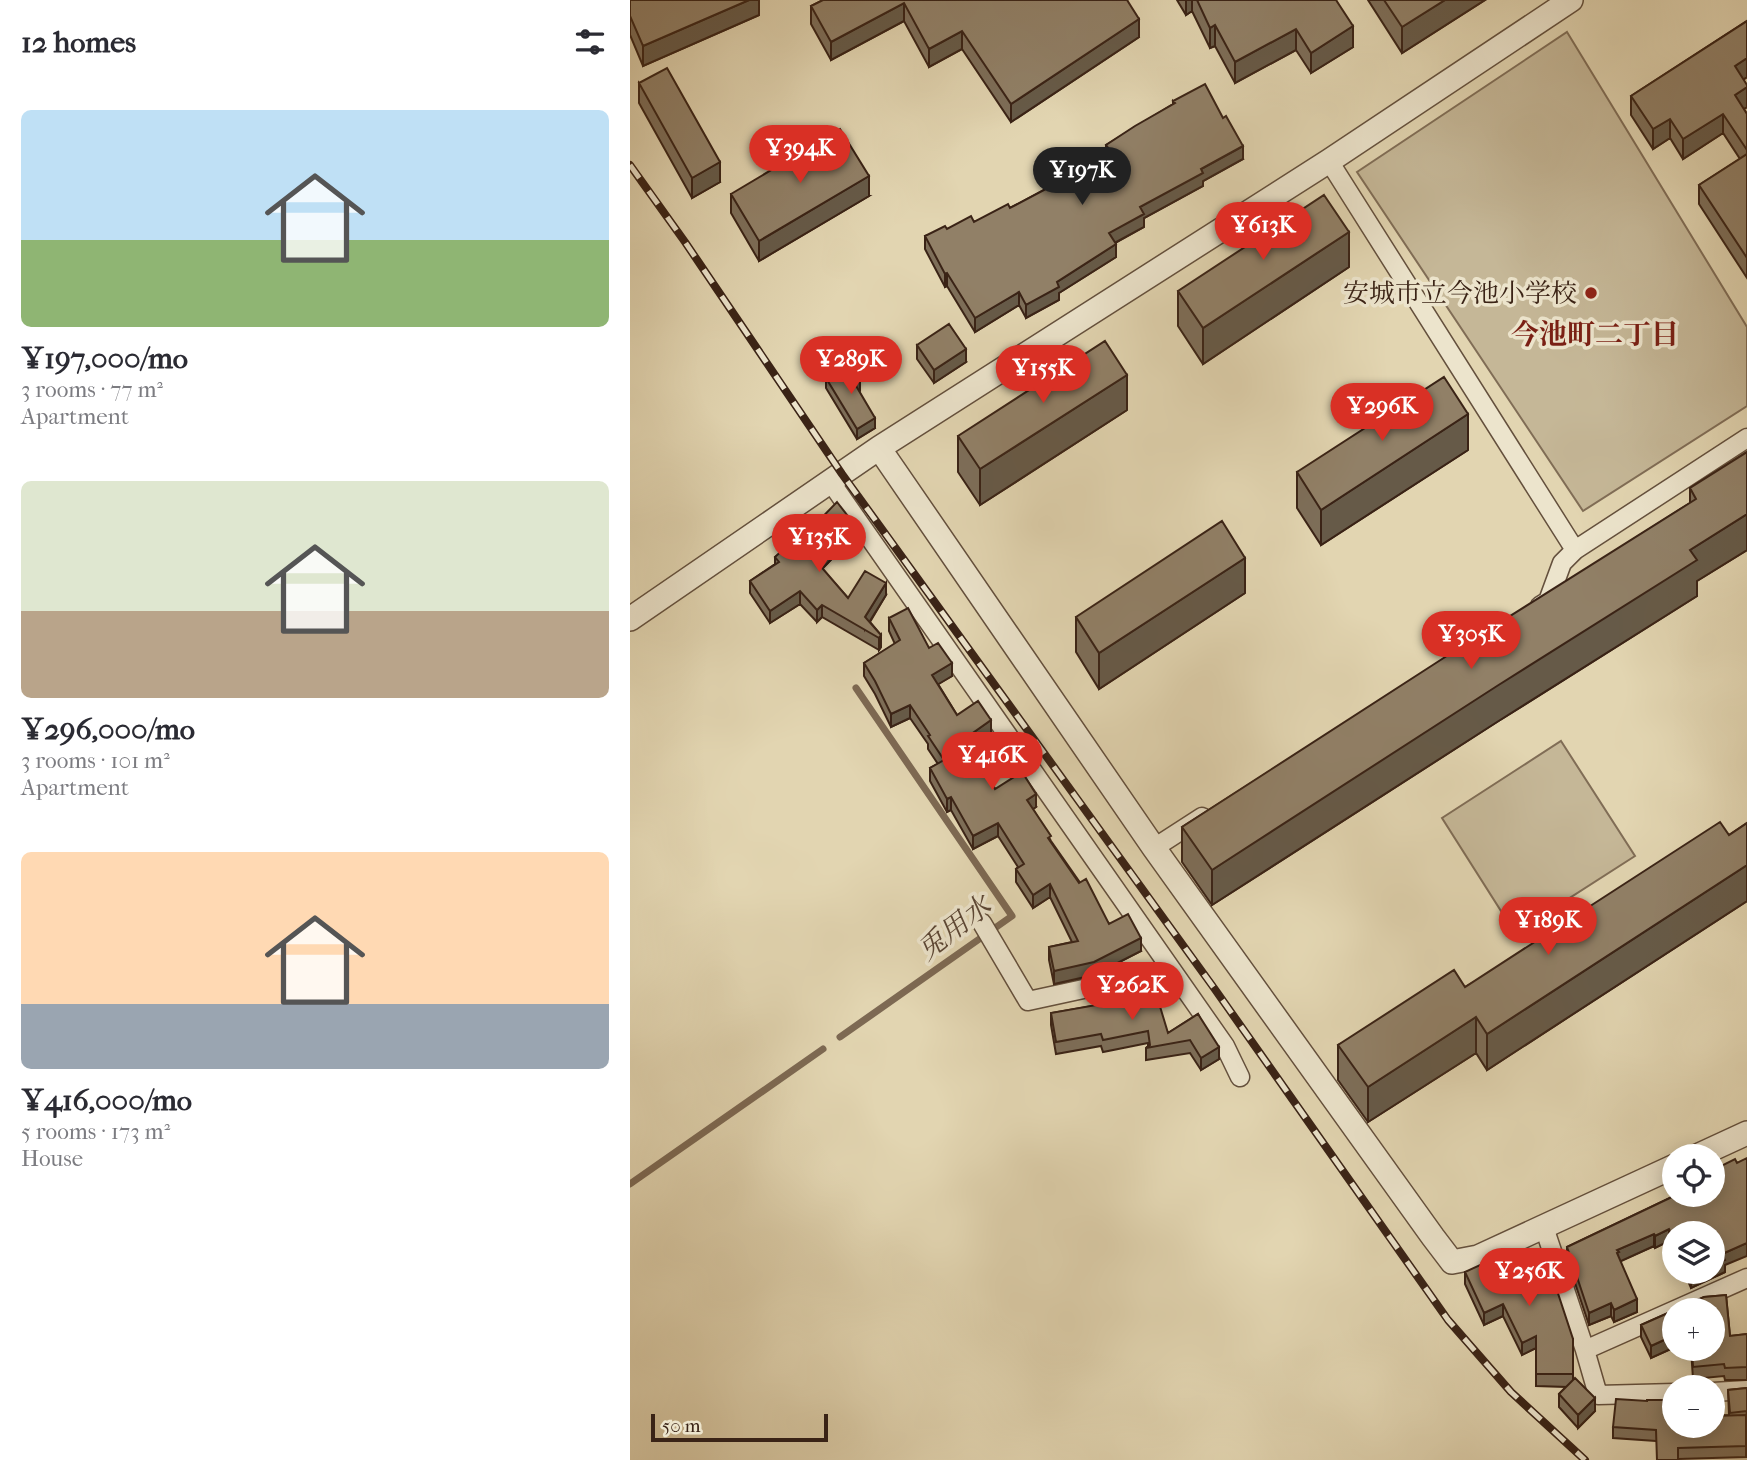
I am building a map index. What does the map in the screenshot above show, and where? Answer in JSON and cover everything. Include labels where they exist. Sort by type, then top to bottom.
[{"type":"street","points":[[630,620],[879,448],[1329,161],[1572,0]]},
{"type":"street","points":[[1329,161],[1575,550]]},
{"type":"street","points":[[1525,616],[1548,601],[1562,563],[1575,550],[1747,438]]},
{"type":"street","points":[[879,448],[1154,848],[1452,1262],[1478,1257],[1662,1172]]},
{"type":"street","points":[[830,481],[1225,1046],[1240,1077]]},
{"type":"street","points":[[1154,848],[1212,811]]},
{"type":"street","points":[[982,923],[1028,1001],[1171,970]]},
{"type":"street","points":[[1723,1144],[1747,1133]]},
{"type":"street","points":[[1544,1227],[1598,1395],[1662,1393]]},
{"type":"street","points":[[1585,1350],[1747,1278]]},
{"type":"street","points":[[1725,1391],[1747,1390]]},
{"type":"shaded area","name":"安城市立今池小学校","points":[[1567,32],[1747,327],[1747,406],[1583,511],[1357,172]]},
{"type":"shaded area","points":[[1561,741],[1635,856],[1515,933],[1442,818]]},
{"type":"building","points":[[630,0],[749,0],[643,46],[630,16]]},
{"type":"building","points":[[823,0],[1127,0],[1139,19],[1011,104],[962,31],[929,49],[904,3],[831,42],[811,6]]},
{"type":"building","points":[[1197,0],[1336,0],[1353,26],[1311,53],[1296,29],[1235,62],[1215,25],[1210,28]]},
{"type":"building","points":[[1384,0],[1445,0],[1402,27]]},
{"type":"building","points":[[1747,21],[1747,58],[1735,66],[1747,87],[1735,95],[1747,114],[1747,150],[1723,114],[1683,139],[1670,119],[1653,129],[1631,96]]},
{"type":"building","points":[[667,68],[720,162],[692,178],[639,83]]},
{"type":"building","points":[[1205,84],[1223,118],[1226,116],[1243,146],[1201,169],[1203,173],[1140,207],[1144,214],[1109,233],[1116,244],[1057,282],[1059,287],[1026,305],[1019,292],[975,318],[947,273],[945,274],[925,236],[945,226],[947,229],[971,216],[974,222],[1008,204],[1010,208],[1076,173],[1074,169],[1109,149],[1106,145],[1175,103],[1173,101]]},
{"type":"building","points":[[840,129],[869,176],[759,241],[731,194]]},
{"type":"building","points":[[1747,154],[1747,258],[1699,185]]},
{"type":"building","points":[[1324,195],[1349,232],[1203,328],[1178,291]]},
{"type":"building","points":[[949,324],[966,349],[934,370],[917,345]]},
{"type":"building","points":[[1105,341],[1127,375],[980,469],[958,436]]},
{"type":"building","points":[[851,363],[860,381],[855,384],[875,418],[857,429],[826,378]]},
{"type":"building","points":[[1444,377],[1468,414],[1321,510],[1297,472]]},
{"type":"building","points":[[1747,452],[1747,514],[1690,550],[1697,560],[1212,870],[1182,827],[1696,499],[1690,488]]},
{"type":"building","points":[[837,502],[854,524],[817,562],[848,598],[865,571],[886,583],[865,617],[881,635],[879,638],[822,605],[817,610],[800,591],[770,611],[750,581],[779,562],[775,557],[802,532],[805,535]]},
{"type":"building","points":[[1222,521],[1245,558],[1099,653],[1076,617]]},
{"type":"building","points":[[908,608],[929,648],[938,643],[952,663],[932,675],[957,715],[978,701],[991,720],[967,737],[995,789],[1022,772],[1036,794],[1027,800],[1051,836],[1048,838],[1079,883],[1086,879],[1109,924],[1128,914],[1141,938],[1094,962],[1054,971],[1049,947],[1078,941],[1050,884],[1033,895],[1016,869],[1024,864],[998,823],[973,836],[951,797],[947,799],[930,768],[944,760],[928,736],[930,735],[910,705],[891,714],[864,663],[900,640],[889,618]]},
{"type":"building","points":[[1720,822],[1729,835],[1747,823],[1747,865],[1487,1034],[1476,1017],[1368,1087],[1338,1045],[1454,970],[1465,987]]},
{"type":"building","points":[[1152,980],[1168,1033],[1198,1014],[1219,1047],[1201,1058],[1190,1040],[1146,1048],[1150,1045],[1148,1031],[1103,1040],[1101,1034],[1056,1042],[1051,1013],[1136,998],[1133,986]]},
{"type":"building","points":[[1747,1158],[1747,1243],[1725,1253],[1725,1221],[1662,1221],[1662,1232],[1617,1250],[1637,1299],[1614,1310],[1611,1303],[1589,1313],[1567,1247],[1662,1202],[1662,1207],[1725,1207],[1725,1164],[1735,1159],[1737,1163]]},
{"type":"building","points":[[1540,1250],[1544,1258],[1546,1257],[1573,1339],[1573,1374],[1536,1374],[1536,1336],[1522,1343],[1503,1304],[1484,1313],[1465,1272],[1491,1260],[1496,1271]]},
{"type":"building","points":[[1726,1295],[1730,1336],[1747,1334],[1747,1367],[1725,1368],[1724,1364],[1693,1367],[1693,1361],[1725,1361],[1725,1298],[1702,1298]]},
{"type":"building","points":[[1662,1316],[1662,1341],[1651,1346],[1641,1325]]},
{"type":"building","points":[[1575,1378],[1595,1398],[1578,1415],[1559,1394]]},
{"type":"building","points":[[1747,1388],[1747,1411],[1730,1413],[1728,1390]]},
{"type":"building","points":[[1616,1399],[1662,1400],[1662,1438],[1725,1438],[1725,1416],[1746,1415],[1746,1446],[1678,1448],[1678,1460],[1657,1460],[1656,1430],[1613,1427]]},
{"type":"waterway","name":"兎用水","points":[[840,1037],[1012,916],[856,688]]},
{"type":"waterway","name":"兎用水","points":[[630,1184],[823,1049]]},
{"type":"railway","points":[[630,165],[842,474],[1214,988],[1448,1320],[1511,1392],[1585,1460]]},
{"type":"place","name":"安城市立今池小学校","points":[[1591,293]]},
{"type":"district","name":"今池町二丁目","points":[[1595,334]]}]
